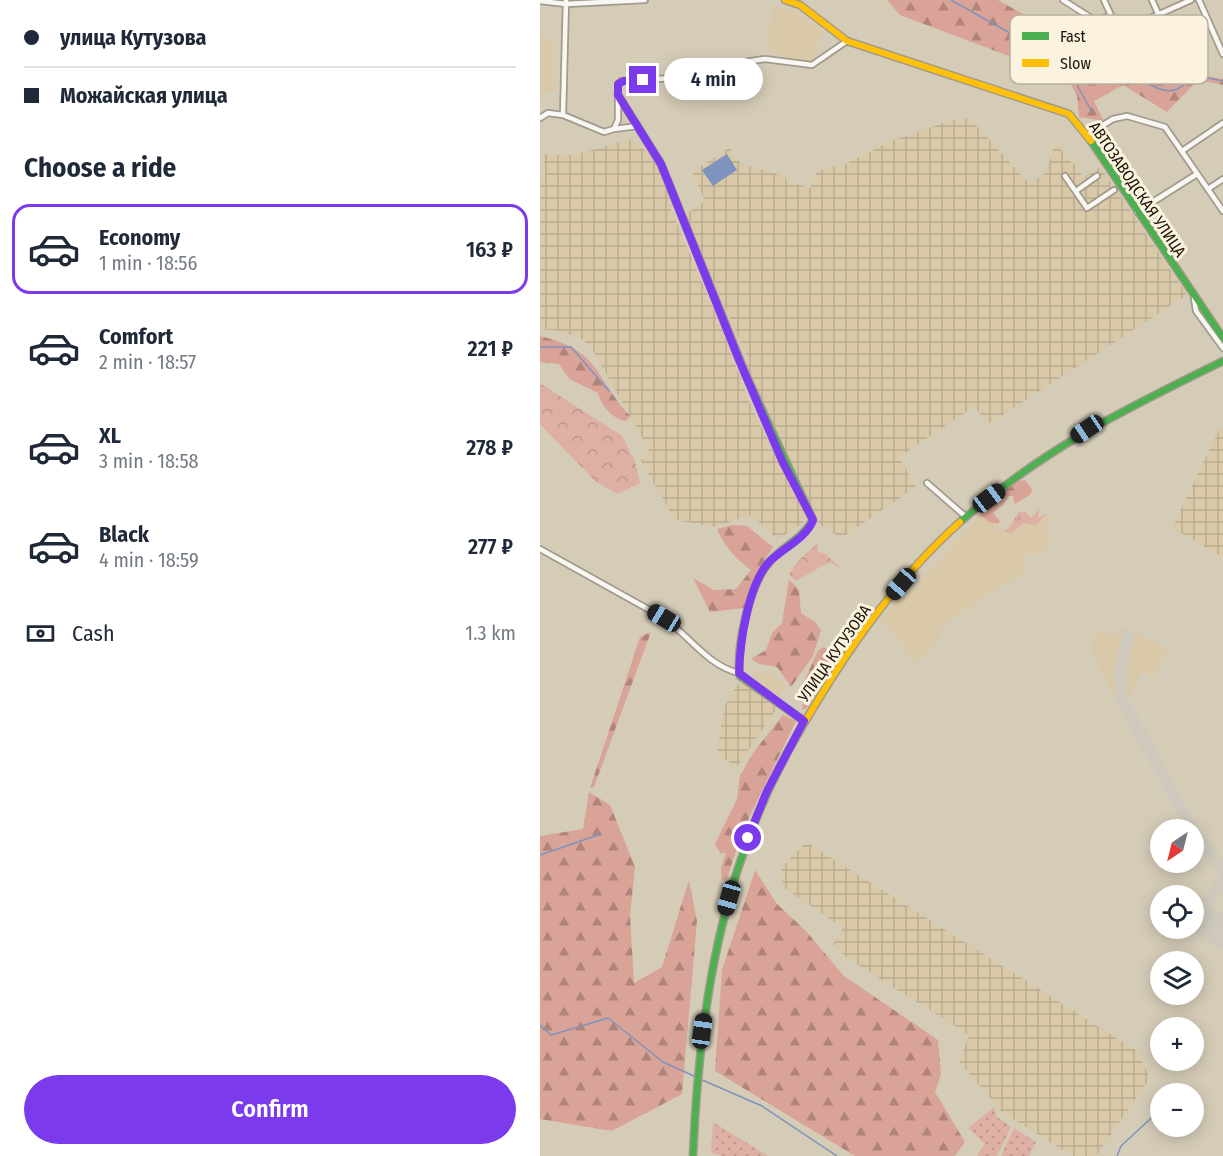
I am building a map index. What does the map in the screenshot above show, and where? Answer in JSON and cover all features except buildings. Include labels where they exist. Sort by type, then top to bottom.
[{"type":"street","points":[[540,1],[645,0]]},
{"type":"street","name":"АВТОЗАВОДСКАЯ УЛИЦА","points":[[785,0],[800,5],[847,41],[1062,110],[1074,119],[1223,338]]},
{"type":"street","points":[[1063,0],[1087,15]]},
{"type":"street","points":[[1104,0],[1111,15]]},
{"type":"street","points":[[1152,0],[1159,15],[1191,0]]},
{"type":"street","points":[[1199,0],[1206,15]]},
{"type":"street","points":[[563,114],[566,2]]},
{"type":"street","points":[[1208,20],[1223,54]]},
{"type":"street","points":[[614,129],[618,120],[618,84],[624,81],[711,76],[745,62],[765,59],[812,65],[847,41]]},
{"type":"street","points":[[618,95],[661,164],[743,370],[783,463],[813,520],[806,530],[768,564],[758,578],[747,614],[739,673]]},
{"type":"street","points":[[540,118],[548,113],[563,114],[604,132],[638,126]]},
{"type":"street","points":[[1087,135],[1113,118],[1127,116],[1165,127],[1223,211]]},
{"type":"street","points":[[1182,151],[1223,123]]},
{"type":"street","points":[[1137,212],[1197,174]]},
{"type":"street","points":[[1065,176],[1087,208],[1114,190]]},
{"type":"street","points":[[1076,191],[1097,176]]},
{"type":"street","points":[[1208,189],[1223,179]]},
{"type":"street","name":"АВТОЗАВОДСКАЯ УЛИЦА","points":[[1194,298],[1196,311],[1223,348]]},
{"type":"street","name":"УЛИЦА КУТУЗОВА","points":[[693,1156],[699,1050],[710,977],[720,930],[748,838],[767,791],[804,721],[847,654],[930,550],[966,517],[1023,472],[1087,429],[1223,361]]},
{"type":"street","points":[[927,483],[966,517]]},
{"type":"street","points":[[540,549],[664,618],[683,632],[701,652],[739,673],[804,721]]},
{"type":"shaded area","points":[[773,5],[800,15],[823,32],[810,63],[770,53],[769,32]]},
{"type":"shaded area","points":[[540,37],[552,38],[556,92],[540,92]]},
{"type":"shaded area","points":[[969,118],[1030,184],[1047,171],[1055,141],[1072,164],[1076,163],[1083,177],[1101,167],[1111,183],[1110,190],[1101,201],[1117,191],[1187,295],[987,425],[975,406],[899,457],[916,487],[841,538],[819,524],[743,363],[748,359],[684,215],[705,201],[692,172],[730,147],[735,159],[745,165],[785,176],[787,181],[810,188],[816,173],[832,164],[836,169],[893,140],[952,120]]},
{"type":"shaded area","points":[[630,139],[655,158],[670,200],[669,205],[723,331],[750,404],[806,515],[803,523],[778,539],[751,515],[714,527],[675,520],[641,461],[649,450],[591,347],[582,339],[559,331],[540,329],[540,180],[545,179],[544,154],[574,155]]},
{"type":"shaded area","points":[[1220,428],[1223,429],[1223,557],[1172,528]]},
{"type":"shaded area","points":[[1047,513],[1051,518],[1047,524],[1049,547],[1039,556],[1032,552],[1022,559],[1028,569],[946,622],[939,630],[942,635],[917,663],[881,619],[900,597],[906,598],[980,515],[1003,531],[1011,533],[1024,523],[1036,525]]},
{"type":"shaded area","points":[[1123,626],[1167,648],[1154,678],[1142,672],[1129,696],[1115,698],[1090,646],[1099,628],[1117,637]]},
{"type":"shaded area","points":[[759,669],[786,685],[778,699],[751,680]]},
{"type":"shaded area","points":[[740,681],[777,708],[737,767],[717,754],[724,706]]},
{"type":"shaded area","points":[[806,842],[1137,1051],[1150,1078],[1096,1156],[1072,1156],[1002,1112],[959,1062],[969,1035],[847,958],[833,944],[843,928],[783,887],[781,868]]},
{"type":"green space","points":[[887,0],[998,0],[1025,15],[1010,15],[1010,56],[900,15]]},
{"type":"green space","points":[[1208,76],[1223,79],[1223,85],[1208,82]]},
{"type":"green space","points":[[1071,84],[1194,84],[1167,112],[1123,85],[1094,101],[1104,121],[1079,117],[1077,95]]},
{"type":"green space","points":[[540,336],[560,342],[586,357],[630,416],[626,421],[608,411],[598,393],[569,379],[559,364],[540,362]]},
{"type":"green space","points":[[540,383],[622,436],[635,461],[640,483],[618,494],[596,482],[540,424]]},
{"type":"green space","points":[[1025,480],[1032,489],[1031,494],[1015,504],[1013,496],[1009,496],[993,513],[1000,521],[998,524],[989,522],[980,515],[987,504],[999,493]]},
{"type":"green space","points":[[1040,508],[1038,518],[1047,513],[1036,525],[1024,523],[1011,533],[1003,531],[1009,528],[1019,512],[1025,511],[1031,518]]},
{"type":"green space","points":[[733,525],[747,526],[773,547],[753,579],[744,608],[710,612],[693,578],[714,590],[736,589],[751,570],[731,552],[717,529]]},
{"type":"green space","points":[[817,544],[818,552],[824,553],[843,570],[829,562],[796,581],[789,575],[794,566]]},
{"type":"green space","points":[[789,579],[799,590],[801,613],[815,622],[821,630],[813,656],[791,687],[777,667],[759,664],[751,659],[766,650],[772,633],[782,623]]},
{"type":"green space","points":[[651,632],[594,787],[590,788],[640,637]]},
{"type":"green space","points":[[823,647],[838,653],[837,658],[806,709],[802,710],[804,694],[799,692],[818,651]]},
{"type":"green space","points":[[783,715],[796,721],[743,830],[727,878],[722,880],[721,869],[726,852],[721,854],[715,844],[737,799],[740,776],[753,753]]},
{"type":"green space","points":[[589,792],[610,805],[635,867],[630,915],[634,983],[662,967],[689,880],[697,921],[682,1094],[612,1131],[540,1119],[540,836],[583,829]]},
{"type":"green space","points":[[755,870],[777,904],[806,931],[844,976],[938,1040],[941,1074],[935,1092],[965,1142],[955,1156],[855,1156],[715,1071],[722,970]]},
{"type":"green space","points":[[994,1107],[997,1117],[1011,1127],[997,1156],[977,1156],[985,1144],[968,1128]]},
{"type":"green space","points":[[713,1122],[768,1156],[723,1156],[711,1153]]},
{"type":"green space","points":[[1014,1128],[1036,1142],[1029,1156],[1001,1156]]},
{"type":"water","points":[[727,154],[737,170],[713,186],[702,170]]},
{"type":"waterway","points":[[951,0],[1010,33]]},
{"type":"waterway","points":[[1208,78],[1223,81]]},
{"type":"waterway","points":[[1077,84],[1092,112]]},
{"type":"waterway","points":[[1150,84],[1171,91],[1185,84]]},
{"type":"waterway","points":[[540,347],[571,347],[609,391]]},
{"type":"waterway","points":[[540,855],[601,834]]},
{"type":"waterway","points":[[540,1025],[551,1035],[608,1018],[663,1062],[696,1077]]},
{"type":"waterway","points":[[700,1079],[762,1106],[837,1156]]},
{"type":"waterway","points":[[1117,1156],[1121,1146],[1150,1119]]},
{"type":"taxiway","points":[[1128,634],[1120,672],[1122,699],[1186,819]]},
{"type":"taxiway","points":[[1204,845],[1223,870]]},
{"type":"taxiway","points":[[1204,907],[1223,881]]},
{"type":"runway","points":[[1204,920],[1223,932]]},
{"type":"traffic: fast","points":[[1091,141],[1223,338]]},
{"type":"traffic: fast","points":[[960,522],[1022,473],[1086,432],[1223,361]]},
{"type":"traffic: fast","points":[[746,375],[813,520],[803,533],[772,559],[761,575],[745,618],[740,650],[740,676],[804,721]]},
{"type":"traffic: fast","points":[[693,1156],[701,1047],[718,941],[749,838],[770,788],[795,739]]},
{"type":"traffic: slow","points":[[785,0],[800,5],[847,41],[1069,114],[1091,141]]},
{"type":"traffic: slow","points":[[618,95],[661,164],[746,375]]},
{"type":"traffic: slow","points":[[795,739],[830,680],[869,624],[912,571],[960,522]]},
{"type":"route","points":[[643,80],[621,81],[618,84],[618,95],[661,164],[739,360],[783,463],[813,520],[806,530],[774,557],[761,572],[747,614],[739,664],[740,676],[804,721],[767,791],[748,838]]}]
